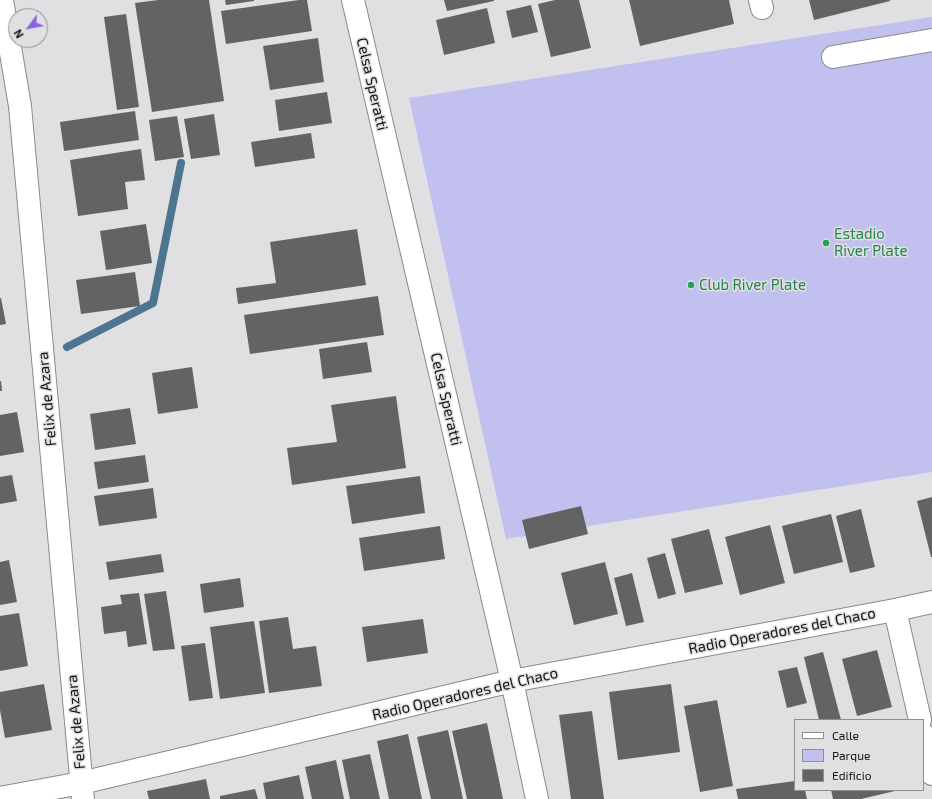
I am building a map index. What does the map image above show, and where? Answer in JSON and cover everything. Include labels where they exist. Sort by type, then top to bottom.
[{"type":"street","name":"Felix de Azara","points":[[2,0],[20,106],[82,791]]},
{"type":"street","name":"Celsa Speratti","points":[[353,0],[512,681],[537,799]]},
{"type":"street","points":[[834,57],[932,40]]},
{"type":"street","name":"Radio Operadores del Chaco","points":[[0,798],[82,791],[512,681],[932,602]]},
{"type":"street","points":[[895,610],[920,719]]},
{"type":"street","points":[[924,738],[932,774]]},
{"type":"green space","name":"Club River Plate","points":[[932,17],[932,472],[506,539],[409,98]]},
{"type":"building","points":[[158,0],[209,0],[224,101],[152,112],[135,3]]},
{"type":"building","points":[[225,0],[254,0],[254,1],[226,5]]},
{"type":"building","points":[[307,0],[312,31],[226,44],[221,11]]},
{"type":"building","points":[[444,0],[494,0],[494,1],[447,11]]},
{"type":"building","points":[[555,0],[579,0],[591,48],[551,57],[538,4]]},
{"type":"building","points":[[629,0],[729,0],[734,24],[640,46]]},
{"type":"building","points":[[809,0],[890,0],[890,1],[814,20]]},
{"type":"building","points":[[531,5],[538,32],[512,38],[506,11]]},
{"type":"building","points":[[487,8],[495,43],[444,55],[436,20]]},
{"type":"building","points":[[126,14],[139,107],[117,110],[104,17]]},
{"type":"building","points":[[318,38],[324,82],[270,90],[263,46]]},
{"type":"building","points":[[327,92],[332,123],[279,131],[275,100]]},
{"type":"building","points":[[135,111],[139,140],[64,151],[60,122]]},
{"type":"building","points":[[214,114],[220,155],[191,159],[184,119]]},
{"type":"building","points":[[177,116],[184,157],[155,161],[149,120]]},
{"type":"building","points":[[311,133],[315,158],[255,167],[251,142]]},
{"type":"building","points":[[141,149],[145,180],[125,182],[128,209],[78,216],[70,160]]},
{"type":"building","points":[[146,224],[152,263],[106,270],[100,231]]},
{"type":"building","points":[[357,229],[366,285],[238,304],[236,288],[276,283],[270,242]]},
{"type":"building","points":[[135,272],[140,306],[81,314],[76,280]]},
{"type":"building","points":[[378,296],[384,335],[250,354],[244,315]]},
{"type":"building","points":[[0,298],[6,324],[0,325]]},
{"type":"building","points":[[367,342],[372,372],[323,379],[319,349]]},
{"type":"building","points":[[192,367],[198,408],[158,414],[152,373]]},
{"type":"building","points":[[1,381],[2,391],[0,391]]},
{"type":"building","points":[[396,396],[406,468],[292,485],[287,448],[337,442],[331,405]]},
{"type":"building","points":[[130,408],[136,444],[95,450],[90,414]]},
{"type":"building","points":[[17,412],[24,452],[0,456],[0,415]]},
{"type":"building","points":[[145,455],[149,482],[98,489],[94,462]]},
{"type":"building","points":[[12,475],[17,501],[0,504],[0,477]]},
{"type":"building","points":[[420,476],[425,513],[352,524],[346,486]]},
{"type":"building","points":[[153,488],[157,518],[99,526],[94,496]]},
{"type":"building","points":[[932,497],[932,557],[931,557],[917,501]]},
{"type":"building","points":[[581,506],[588,534],[529,549],[522,520]]},
{"type":"building","points":[[861,509],[875,567],[850,573],[836,516]]},
{"type":"building","points":[[831,514],[843,562],[794,574],[782,526]]},
{"type":"building","points":[[770,525],[785,583],[740,595],[725,537]]},
{"type":"building","points":[[440,526],[445,559],[364,571],[359,538]]},
{"type":"building","points":[[709,529],[723,584],[685,593],[671,539]]},
{"type":"building","points":[[665,553],[676,594],[658,599],[647,558]]},
{"type":"building","points":[[161,554],[164,572],[109,580],[106,562]]},
{"type":"building","points":[[9,560],[17,602],[0,605],[0,562]]},
{"type":"building","points":[[605,562],[618,614],[574,625],[561,573]]},
{"type":"building","points":[[632,573],[644,622],[626,626],[614,578]]},
{"type":"building","points":[[240,578],[244,607],[204,613],[200,584]]},
{"type":"building","points":[[166,591],[175,649],[153,651],[144,594]]},
{"type":"building","points":[[139,593],[147,644],[128,647],[126,631],[104,634],[101,607],[122,604],[120,595]]},
{"type":"building","points":[[19,613],[28,666],[0,671],[0,616]]},
{"type":"building","points":[[288,617],[293,649],[316,646],[322,686],[269,693],[259,621]]},
{"type":"building","points":[[423,619],[428,653],[367,662],[362,627]]},
{"type":"building","points":[[254,621],[265,693],[220,699],[210,627]]},
{"type":"building","points":[[205,643],[213,698],[189,701],[181,646]]},
{"type":"building","points":[[877,650],[892,707],[857,716],[842,659]]},
{"type":"building","points":[[823,652],[841,719],[819,719],[804,657]]},
{"type":"building","points":[[797,667],[807,703],[787,708],[778,671]]},
{"type":"building","points":[[44,684],[52,730],[5,738],[0,710],[0,692]]},
{"type":"building","points":[[671,684],[680,752],[618,760],[609,692]]},
{"type":"building","points":[[717,700],[733,786],[700,792],[684,706]]},
{"type":"building","points":[[592,711],[604,799],[571,799],[559,715]]},
{"type":"building","points":[[487,723],[503,799],[467,799],[452,731]]},
{"type":"building","points":[[448,730],[463,799],[431,799],[417,737]]},
{"type":"building","points":[[408,734],[422,799],[389,799],[377,741]]},
{"type":"building","points":[[370,754],[380,799],[350,799],[342,760]]},
{"type":"building","points":[[336,760],[344,799],[312,799],[305,767]]},
{"type":"building","points":[[299,775],[304,799],[266,799],[263,783]]},
{"type":"building","points":[[206,779],[210,799],[149,799],[147,791]]},
{"type":"building","points":[[794,781],[794,791],[805,791],[807,799],[738,799],[736,789]]},
{"type":"building","points":[[255,789],[258,799],[220,799],[220,796]]},
{"type":"building","points":[[831,791],[895,791],[861,799],[833,799]]},
{"type":"waterway","points":[[67,347],[153,303],[181,163]]},
{"type":"place","name":"Estadio River Plate","points":[[826,243]]},
{"type":"place","name":"Club River Plate","points":[[691,285]]}]
